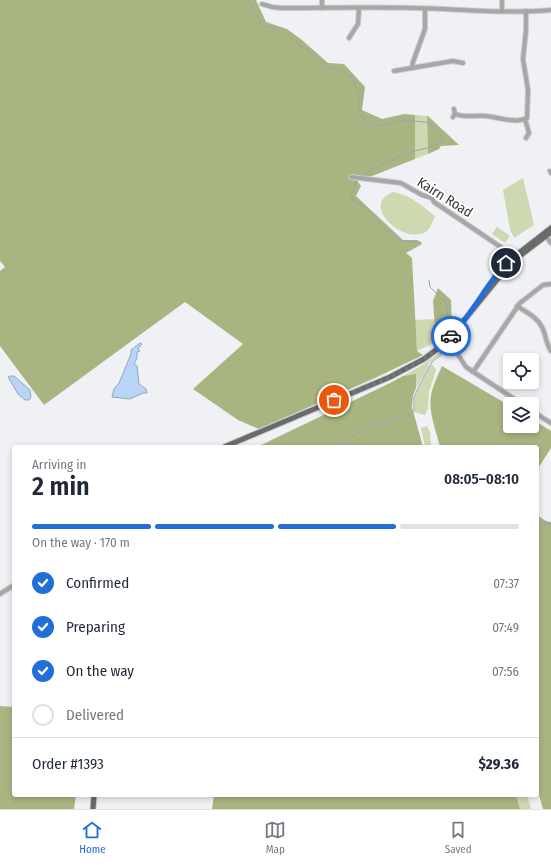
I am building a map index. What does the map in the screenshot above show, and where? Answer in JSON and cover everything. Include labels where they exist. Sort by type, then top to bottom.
[{"type":"main road","points":[[229,445],[404,370],[430,356],[471,312],[516,257],[551,228]]},
{"type":"main road","points":[[516,257],[549,234]]},
{"type":"main road","points":[[92,809],[94,797]]},
{"type":"street","points":[[322,0],[322,8]]},
{"type":"street","points":[[502,0],[502,11]]},
{"type":"street","points":[[262,4],[276,8],[425,8],[502,11],[551,10]]},
{"type":"street","points":[[349,38],[358,24],[358,8]]},
{"type":"street","points":[[412,68],[425,29],[425,8]]},
{"type":"street","points":[[526,11],[523,59],[528,90],[528,114],[525,120],[529,133],[526,138]]},
{"type":"street","points":[[394,71],[453,61],[464,63]]},
{"type":"street","points":[[454,113],[463,116],[486,116],[508,120],[525,120]]},
{"type":"street","name":"Kairn Road","points":[[351,177],[391,181],[404,184],[422,195],[432,198],[434,202],[516,257]]},
{"type":"street","points":[[549,234],[551,243]]},
{"type":"street","points":[[473,372],[522,300],[542,285],[551,284]]},
{"type":"street","points":[[517,306],[536,319],[540,324],[551,351]]},
{"type":"street","points":[[446,340],[457,353],[465,366],[511,397]]},
{"type":"street","points":[[539,415],[551,423]]},
{"type":"street","points":[[0,587],[2,593],[12,586]]},
{"type":"green space","points":[[0,0],[256,0],[266,22],[287,29],[328,63],[344,64],[365,87],[362,110],[382,119],[404,114],[415,115],[415,159],[372,176],[355,177],[361,186],[356,196],[403,240],[417,240],[422,244],[406,253],[412,258],[417,351],[423,355],[375,378],[259,429],[238,420],[193,389],[243,344],[185,302],[44,405],[0,346],[0,271],[5,267],[0,261]]},
{"type":"green space","points":[[415,115],[427,116],[428,154],[415,159]]},
{"type":"green space","points":[[427,116],[459,145],[441,146],[439,149],[428,154]]},
{"type":"green space","points":[[523,178],[534,225],[514,238],[510,229],[503,190]]},
{"type":"green space","points":[[393,192],[411,198],[435,216],[427,231],[416,235],[406,233],[396,228],[388,221],[383,213],[381,205],[384,198]]},
{"type":"green space","points":[[497,227],[510,236],[505,243],[492,234]]},
{"type":"green space","points":[[438,288],[451,300],[452,328],[450,332],[436,342],[433,301]]},
{"type":"green space","points":[[434,319],[436,342],[417,351],[415,320]]},
{"type":"green space","points":[[440,352],[441,354],[429,363],[427,370],[416,388],[416,374],[403,376],[424,364]]},
{"type":"green space","points":[[431,365],[433,365],[436,370],[429,392],[428,408],[425,415],[414,412],[415,398],[418,389]]},
{"type":"green space","points":[[442,366],[503,402],[503,433],[539,433],[539,423],[551,431],[551,448],[539,467],[539,445],[439,445],[431,414],[430,401],[433,388]]},
{"type":"green space","points":[[416,374],[416,388],[413,396],[412,407],[422,445],[261,445],[390,383],[403,376]]},
{"type":"green space","points":[[427,426],[430,432],[431,445],[425,445],[421,428]]},
{"type":"green space","points":[[539,516],[546,521],[551,522],[551,809],[543,809],[539,795]]},
{"type":"green space","points":[[0,706],[12,707],[12,797],[76,797],[74,809],[0,809]]},
{"type":"green space","points":[[214,797],[517,797],[520,809],[212,809]]},
{"type":"green space","points":[[517,797],[528,797],[531,809],[520,809]]},
{"type":"water","points":[[140,343],[142,344],[138,349],[140,351],[137,352],[137,358],[134,364],[137,366],[139,384],[146,389],[147,393],[143,393],[130,399],[112,397],[114,389],[119,383],[131,354],[131,350]]},
{"type":"water","points":[[14,376],[30,390],[31,397],[29,400],[25,400],[18,394],[8,377]]},
{"type":"waterway","points":[[248,0],[256,12]]},
{"type":"waterway","points":[[257,15],[261,25],[279,30]]},
{"type":"waterway","points":[[292,39],[327,67],[351,76],[359,93],[359,113],[367,121],[377,125],[386,125],[403,120],[425,122],[430,123],[442,135],[441,141],[434,146],[412,152],[392,160],[361,176]]},
{"type":"waterway","points":[[359,179],[352,191],[352,199],[364,207],[386,230],[401,241],[419,242]]},
{"type":"waterway","points":[[429,280],[430,287],[448,307],[443,332]]},
{"type":"waterway","points":[[414,411],[414,398],[418,388],[432,362],[441,355]]},
{"type":"waterway","points":[[340,445],[362,430],[413,413]]},
{"type":"waterway","points":[[539,522],[551,524]]},
{"type":"way so far","points":[[334,400],[390,377],[424,360],[451,336]]},
{"type":"route","points":[[451,336],[471,312],[494,277],[506,263]]}]
